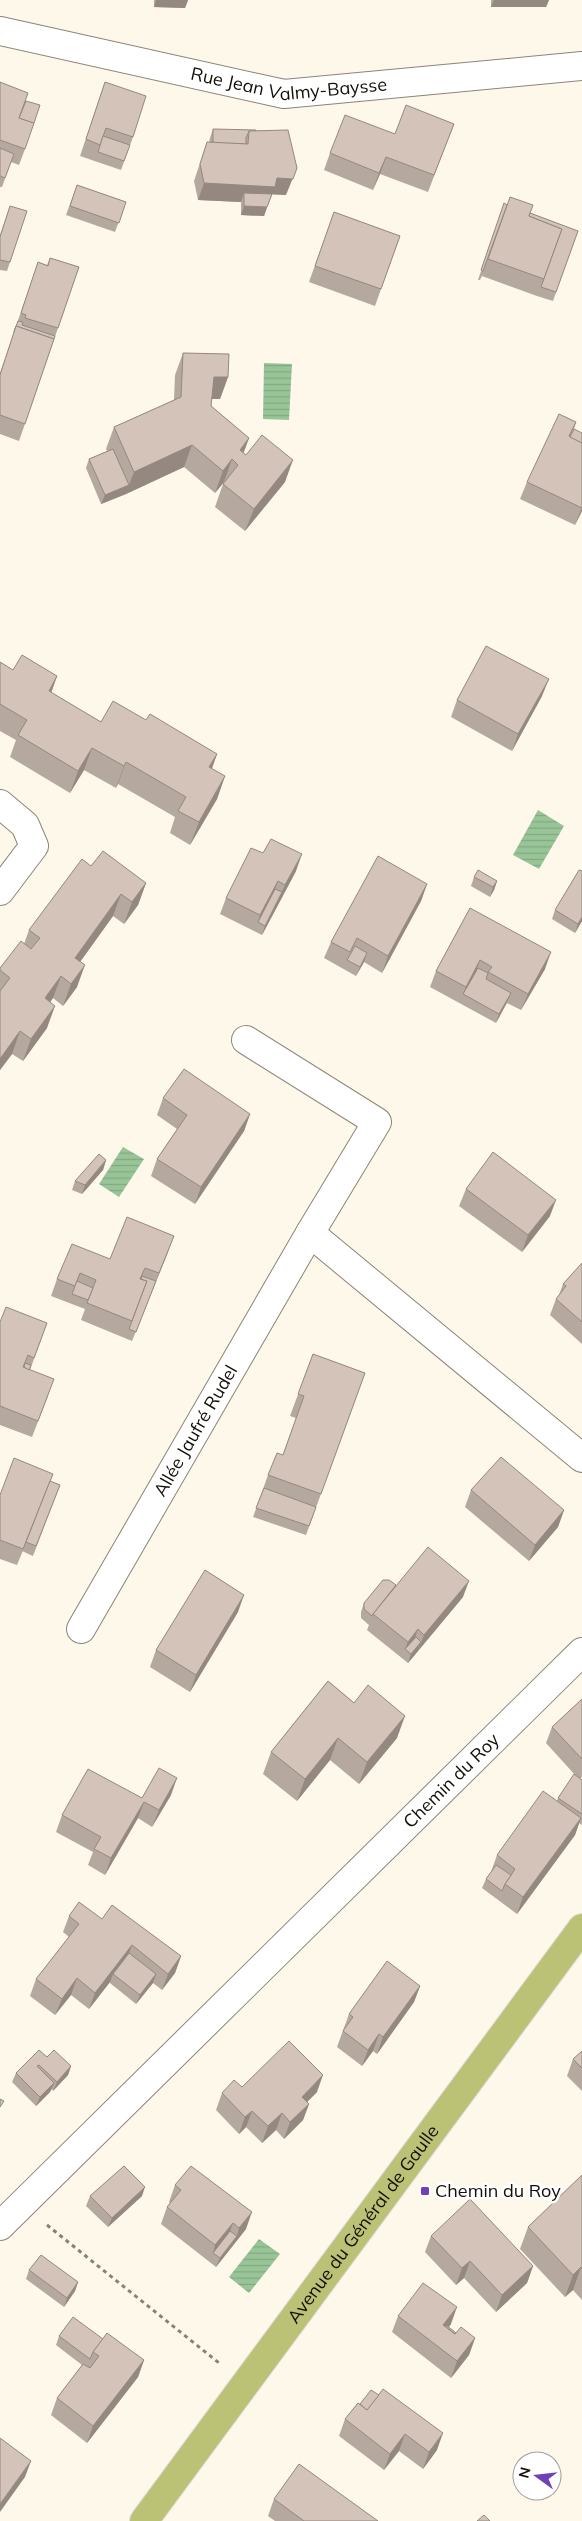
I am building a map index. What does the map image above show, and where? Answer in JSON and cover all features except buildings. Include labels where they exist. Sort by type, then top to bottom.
[{"type":"main road","name":"Avenue du Général de Gaulle","points":[[144,2521],[582,1928]]},
{"type":"street","name":"Rue Jean Valmy-Baysse","points":[[0,31],[284,94],[582,66]]},
{"type":"street","points":[[0,804],[25,826],[34,846],[0,891]]},
{"type":"street","name":"Allée Jaufré Rudel","points":[[81,1629],[310,1233],[377,1122],[246,1040]]},
{"type":"street","points":[[310,1233],[582,1458]]},
{"type":"street","name":"Chemin du Roy","points":[[0,2226],[582,1652]]},
{"type":"path","points":[[22,2205],[245,2384]]},
{"type":"shaded area","points":[[264,363],[292,364],[289,420],[263,419]]},
{"type":"shaded area","points":[[538,810],[564,826],[539,869],[513,855]]},
{"type":"shaded area","points":[[123,1147],[144,1159],[119,1197],[99,1184]]},
{"type":"shaded area","points":[[259,2239],[280,2254],[249,2293],[229,2277]]},
{"type":"place","name":"Chemin du Roy","points":[[425,2191]]}]
